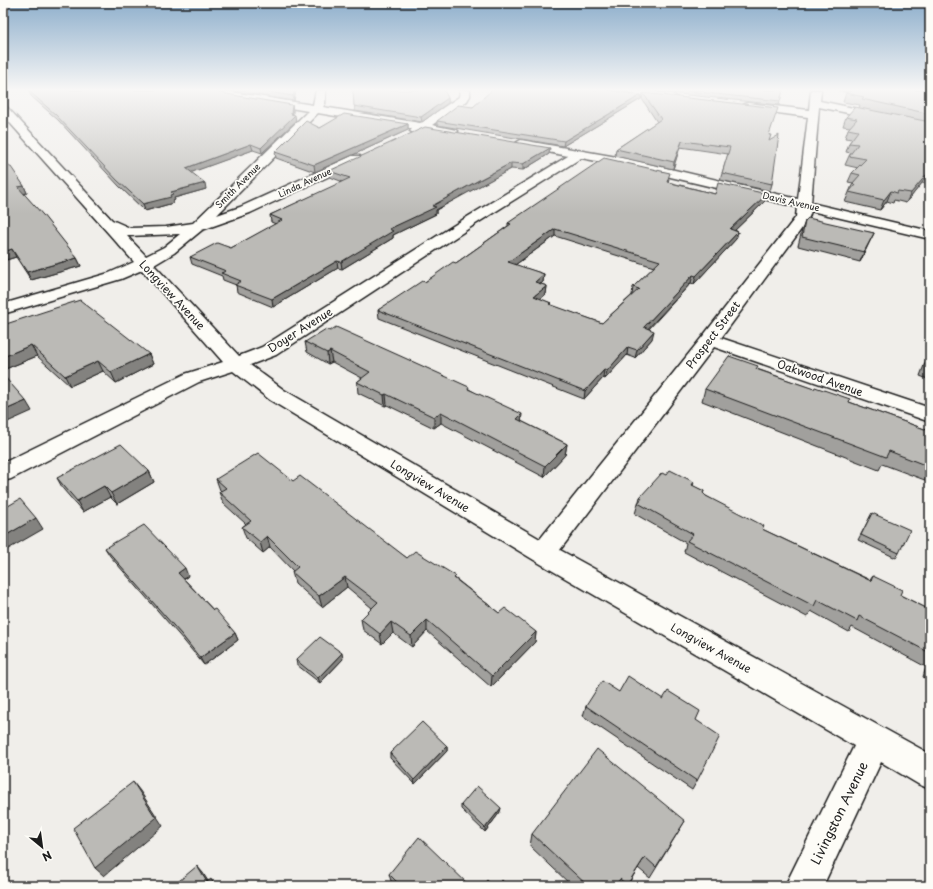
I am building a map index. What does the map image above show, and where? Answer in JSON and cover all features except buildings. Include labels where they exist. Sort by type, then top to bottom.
[{"type":"street","name":"Longview Avenue","points":[[24,131],[143,264],[236,364],[277,395],[543,554],[930,772]]},
{"type":"street","name":"Smith Avenue","points":[[197,227],[293,131]]},
{"type":"street","points":[[402,138],[416,131]]},
{"type":"street","points":[[446,131],[462,134]]},
{"type":"street","name":"Prospect Street","points":[[543,554],[710,340],[803,217],[811,131]]},
{"type":"street","name":"Davis Avenue","points":[[510,142],[636,165],[930,234]]},
{"type":"street","name":"Linda Avenue","points":[[106,223],[128,232],[166,231],[197,227],[245,210],[366,154]]},
{"type":"street","name":"Doyer Avenue","points":[[3,473],[192,378],[236,364],[269,351],[469,222],[580,154]]},
{"type":"street","name":"Linda Avenue","points":[[3,309],[115,276],[143,264],[169,250],[197,227]]},
{"type":"street","name":"Oakwood Avenue","points":[[710,340],[930,415]]},
{"type":"street","name":"Livingston Avenue","points":[[804,886],[874,740]]}]
